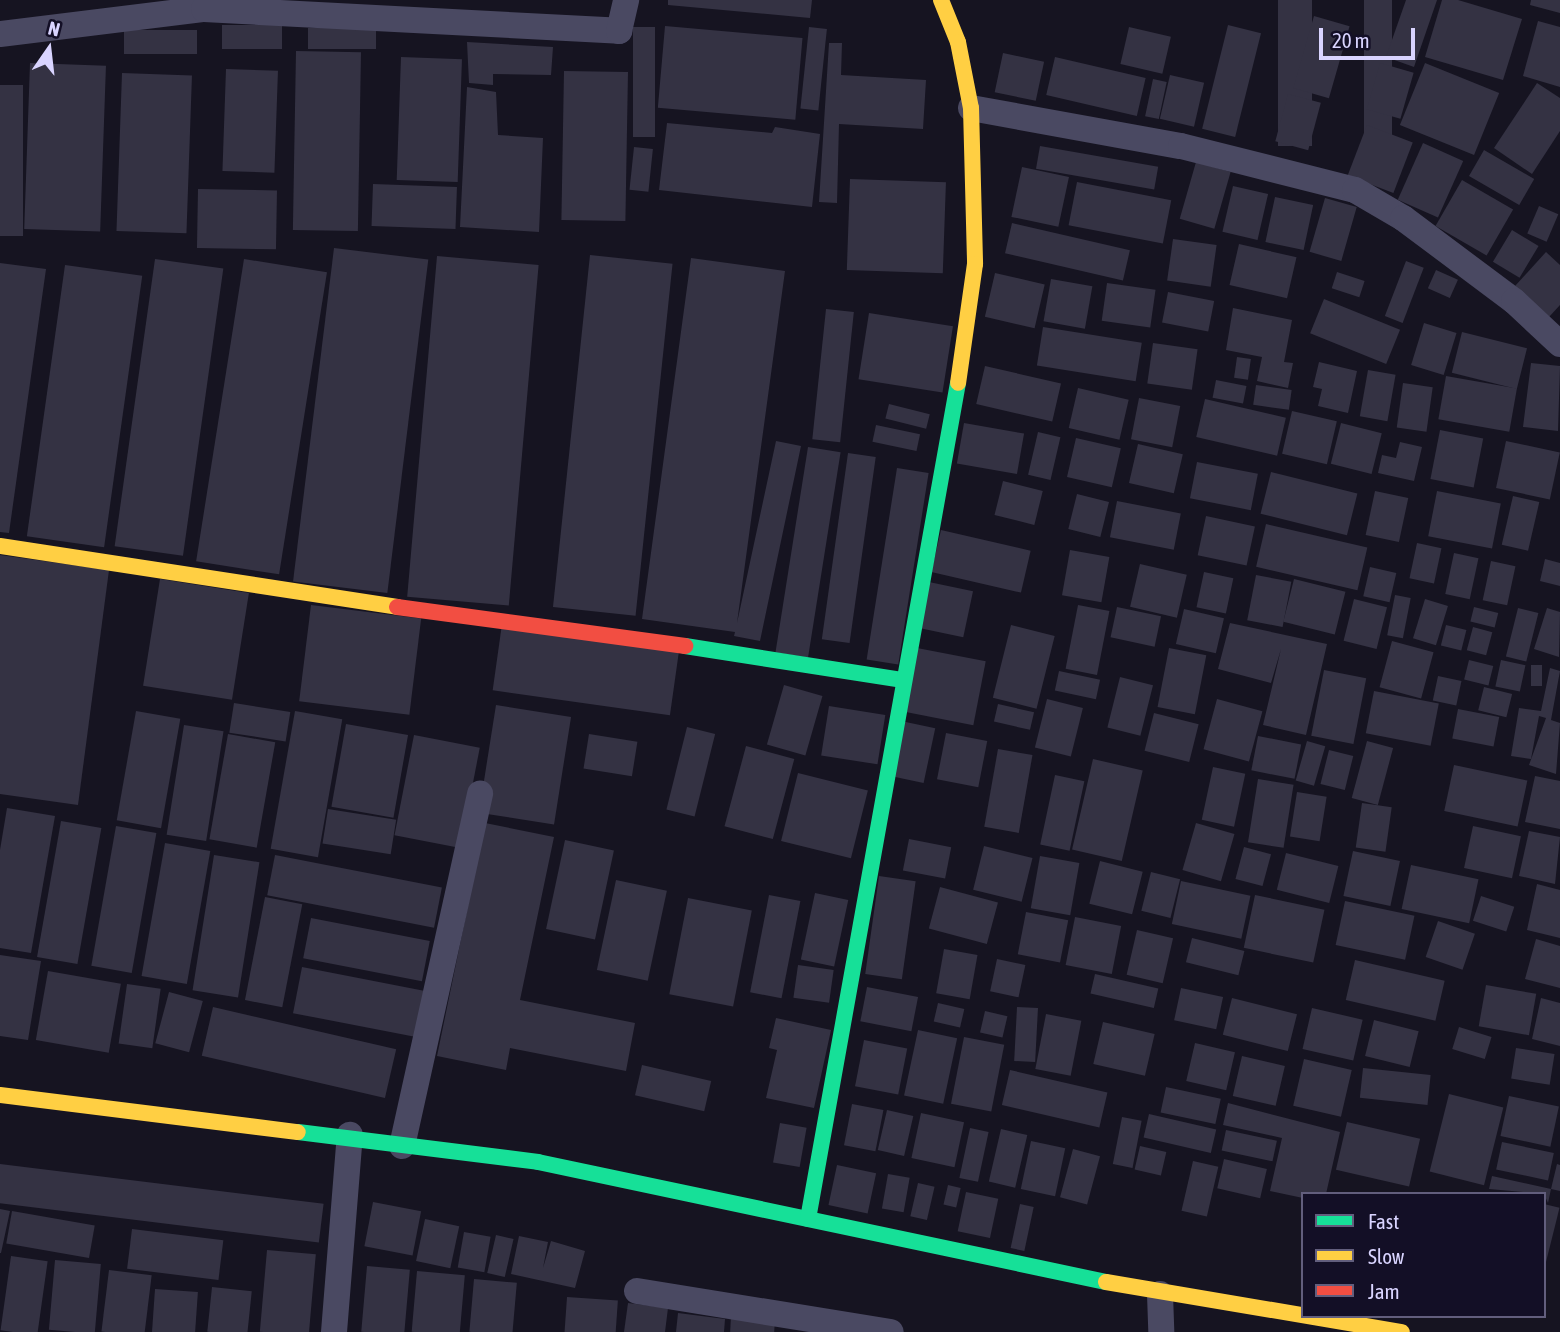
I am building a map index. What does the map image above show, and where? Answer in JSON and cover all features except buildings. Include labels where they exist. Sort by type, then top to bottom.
[{"type":"street","points":[[0,34],[204,9],[619,31],[626,0]]},
{"type":"street","points":[[808,1219],[903,680],[949,442],[975,264],[971,108],[958,42],[941,0]]},
{"type":"street","points":[[971,108],[1181,146],[1355,190],[1403,218],[1458,259],[1560,344]]},
{"type":"street","points":[[0,546],[296,595],[585,630],[903,680]]},
{"type":"street","points":[[402,1146],[480,794]]},
{"type":"street","points":[[0,1096],[350,1135],[402,1146],[538,1162],[1160,1294],[1301,1316]]},
{"type":"street","points":[[334,1332],[350,1135]]},
{"type":"street","points":[[637,1291],[891,1332]]},
{"type":"street","points":[[1160,1294],[1161,1332]]},
{"type":"street","points":[[1313,1318],[1402,1332]]},
{"type":"traffic: fast","points":[[808,1219],[958,383]]},
{"type":"traffic: fast","points":[[685,646],[903,680]]},
{"type":"traffic: fast","points":[[298,1132],[538,1162],[1106,1282]]},
{"type":"traffic: slow","points":[[941,0],[958,42],[971,108],[975,264],[958,383]]},
{"type":"traffic: slow","points":[[0,546],[397,607]]},
{"type":"traffic: slow","points":[[0,1095],[298,1132]]},
{"type":"traffic: slow","points":[[1106,1282],[1301,1315]]},
{"type":"traffic: slow","points":[[1319,1318],[1402,1332]]},
{"type":"traffic: jam","points":[[397,607],[685,646]]}]
